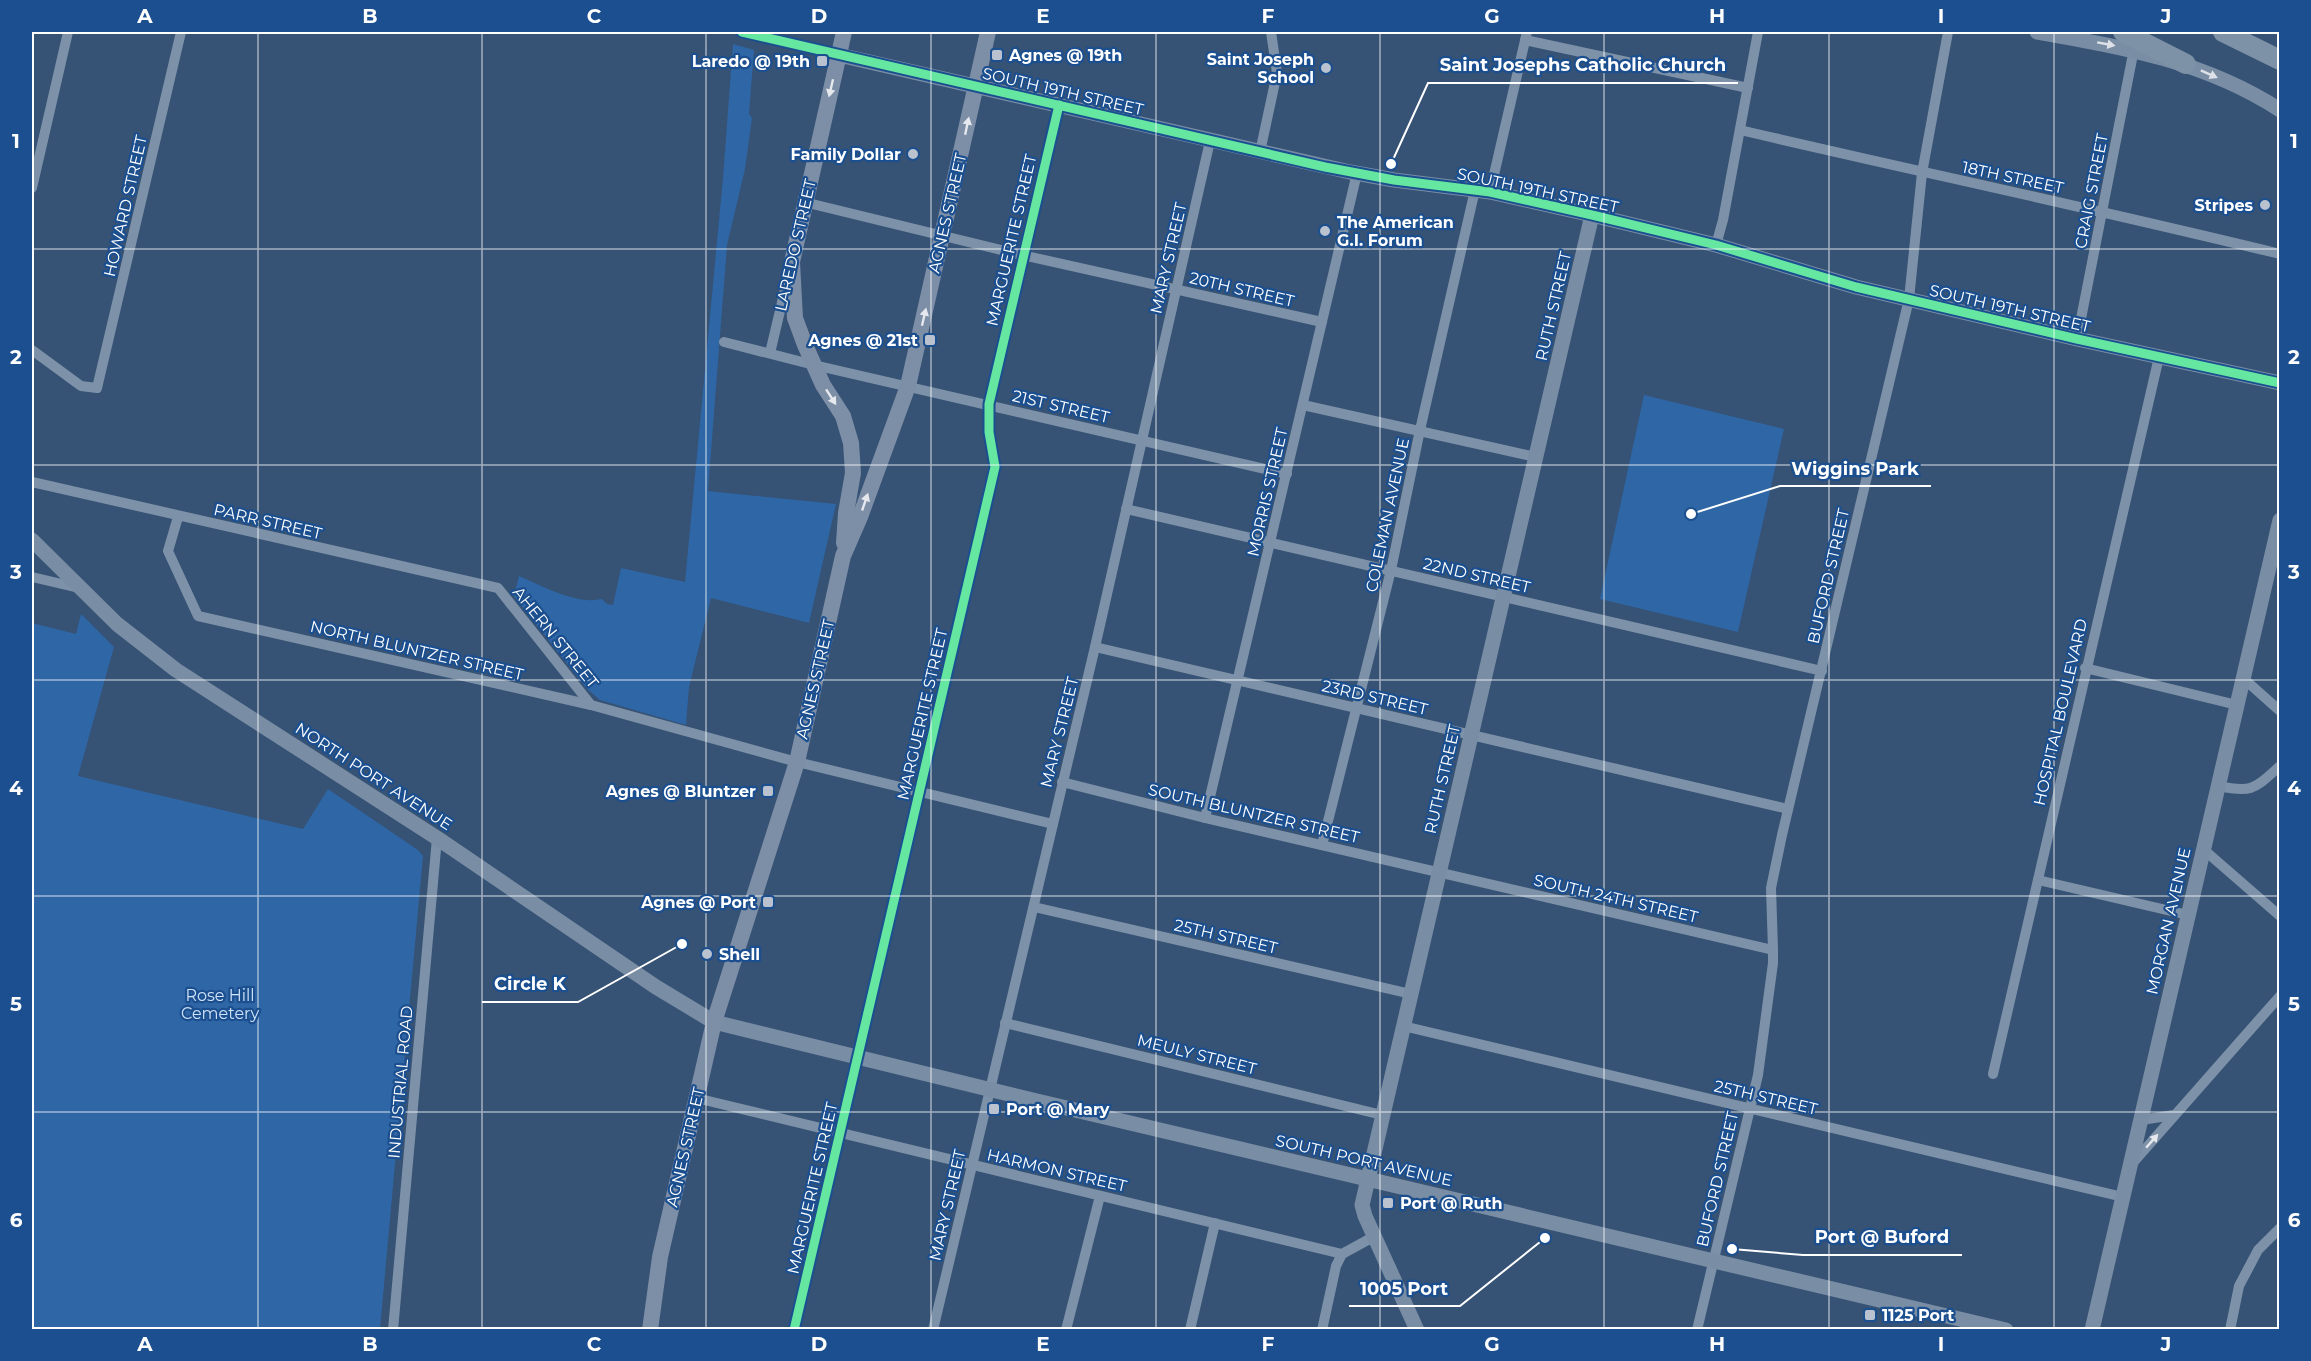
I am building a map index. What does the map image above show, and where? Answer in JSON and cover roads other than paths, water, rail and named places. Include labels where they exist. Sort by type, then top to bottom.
[{"type":"highway","points":[[2123,32],[2186,64]]},
{"type":"highway","points":[[2223,32],[2280,60]]},
{"type":"main road","name":"LAREDO STREET","points":[[792,262],[844,32]]},
{"type":"main road","name":"AGNES STREET","points":[[650,1329],[660,1257],[714,1022],[797,762],[843,556],[860,517],[908,386],[988,32]]},
{"type":"main road","points":[[2037,32],[2134,49],[2186,64],[2280,110]]},
{"type":"main road","name":"SOUTH 19TH STREET","points":[[839,55],[1357,173],[1482,191],[1592,215],[1716,245],[1856,287],[2077,339],[2280,383]]},
{"type":"main road","name":"RUTH STREET","points":[[1417,1329],[1362,1205],[1592,215]]},
{"type":"main road","points":[[792,262],[795,318],[823,384],[843,416],[852,443],[854,473],[846,513],[843,556]]},
{"type":"main road","name":"MORGAN AVENUE","points":[[2092,1329],[2280,520]]},
{"type":"main road","name":"NORTH PORT AVENUE","points":[[32,540],[117,624],[176,670],[437,838],[656,987],[714,1022]]},
{"type":"main road","name":"SOUTH PORT AVENUE","points":[[714,1022],[990,1090],[2006,1329]]},
{"type":"street","points":[[32,188],[68,32]]},
{"type":"street","name":"HOWARD STREET","points":[[32,350],[81,386],[97,388],[181,32]]},
{"type":"street","points":[[1260,152],[1277,73],[1271,32]]},
{"type":"street","points":[[1716,245],[1723,220],[1758,32]]},
{"type":"street","name":"BUFORD STREET","points":[[1697,1329],[1763,1044],[1773,963],[1772,888],[1788,809],[1909,299],[1922,173],[1948,32]]},
{"type":"street","name":"SOUTH 19TH STREET","points":[[747,33],[839,55]]},
{"type":"street","points":[[1526,36],[1748,88]]},
{"type":"street","name":"COLEMAN AVENUE","points":[[1322,845],[1391,570],[1420,430],[1482,191],[1526,36]]},
{"type":"street","name":"CRAIG STREET","points":[[2077,339],[2134,49]]},
{"type":"street","name":"MARGUERITE STREET","points":[[794,1329],[995,467],[989,432],[989,404],[1022,255],[1059,105]]},
{"type":"street","name":"18TH STREET","points":[[1740,130],[1922,173],[2103,211],[2280,254]]},
{"type":"street","name":"MARY STREET","points":[[933,1329],[1095,647],[1210,141]]},
{"type":"street","name":"MORRIS STREET","points":[[1205,818],[1357,173]]},
{"type":"street","name":"20TH STREET","points":[[804,202],[1022,255],[1322,322]]},
{"type":"street","name":"LAREDO STREET","points":[[770,353],[792,262]]},
{"type":"street","name":"21ST STREET","points":[[724,342],[814,365],[1287,474]]},
{"type":"street","name":"HOSPITAL BOULEVARD","points":[[1993,1074],[2158,357]]},
{"type":"street","points":[[1303,405],[1536,457]]},
{"type":"street","name":"PARR STREET","points":[[32,482],[498,588]]},
{"type":"street","name":"22ND STREET","points":[[1126,509],[1822,671]]},
{"type":"street","name":"NORTH BLUNTZER STREET","points":[[178,517],[168,551],[198,616],[591,705],[797,762]]},
{"type":"street","points":[[32,577],[80,588]]},
{"type":"street","name":"AHERN STREET","points":[[498,588],[591,705]]},
{"type":"street","name":"23RD STREET","points":[[1095,647],[1788,809]]},
{"type":"street","points":[[2085,668],[2237,705]]},
{"type":"street","points":[[2243,678],[2280,711]]},
{"type":"street","points":[[797,762],[1053,824]]},
{"type":"street","points":[[2218,786],[2242,791],[2257,786],[2280,766]]},
{"type":"street","name":"SOUTH BLUNTZER STREET","points":[[1062,782],[1205,818],[1439,872]]},
{"type":"street","name":"INDUSTRIAL ROAD","points":[[393,1329],[437,838]]},
{"type":"street","points":[[2203,849],[2280,916]]},
{"type":"street","name":"SOUTH 24TH STREET","points":[[1439,872],[1773,950]]},
{"type":"street","points":[[2038,880],[2188,915]]},
{"type":"street","name":"25TH STREET","points":[[1034,908],[1411,994]]},
{"type":"street","points":[[2130,1167],[2280,996]]},
{"type":"street","name":"MEULY STREET","points":[[1005,1023],[1382,1115]]},
{"type":"street","name":"25TH STREET","points":[[1403,1026],[2123,1197]]},
{"type":"street","name":"HARMON STREET","points":[[696,1098],[1342,1254]]},
{"type":"street","points":[[2140,1120],[2174,1115]]},
{"type":"street","points":[[1066,1329],[1100,1196]]},
{"type":"street","points":[[1190,1329],[1215,1223]]},
{"type":"street","points":[[2230,1329],[2239,1286],[2258,1250],[2280,1228]]},
{"type":"street","points":[[1322,1329],[1336,1266],[1342,1254],[1351,1247],[1375,1236]]},
{"type":"place","name":"Agnes @ 19th","points":[[997,55]]},
{"type":"place","name":"Laredo @ 19th","points":[[822,61]]},
{"type":"place","name":"Saint Joseph School","points":[[1326,68]]},
{"type":"place","name":"Family Dollar","points":[[913,154]]},
{"type":"place","name":"Saint Josephs Catholic Church","points":[[1391,164]]},
{"type":"place","name":"Stripes","points":[[2265,205]]},
{"type":"place","name":"The American G.I. Forum","points":[[1325,231]]},
{"type":"place","name":"Agnes @ 21st","points":[[930,340]]},
{"type":"place","name":"Wiggins Park","points":[[1691,514]]},
{"type":"place","name":"Agnes @ Bluntzer","points":[[768,791]]},
{"type":"place","name":"Agnes @ Port","points":[[768,902]]},
{"type":"place","name":"Circle K","points":[[682,944]]},
{"type":"place","name":"Shell","points":[[707,954]]},
{"type":"place","name":"Port @ Mary","points":[[994,1109]]},
{"type":"place","name":"Port @ Ruth","points":[[1388,1203]]},
{"type":"place","name":"1005 Port","points":[[1545,1238]]},
{"type":"place","name":"Port @ Buford","points":[[1732,1249]]},
{"type":"place","name":"1125 Port","points":[[1870,1315]]},
{"type":"park label","name":"Rose Hill Cemetery","points":[[220,1004]]}]
